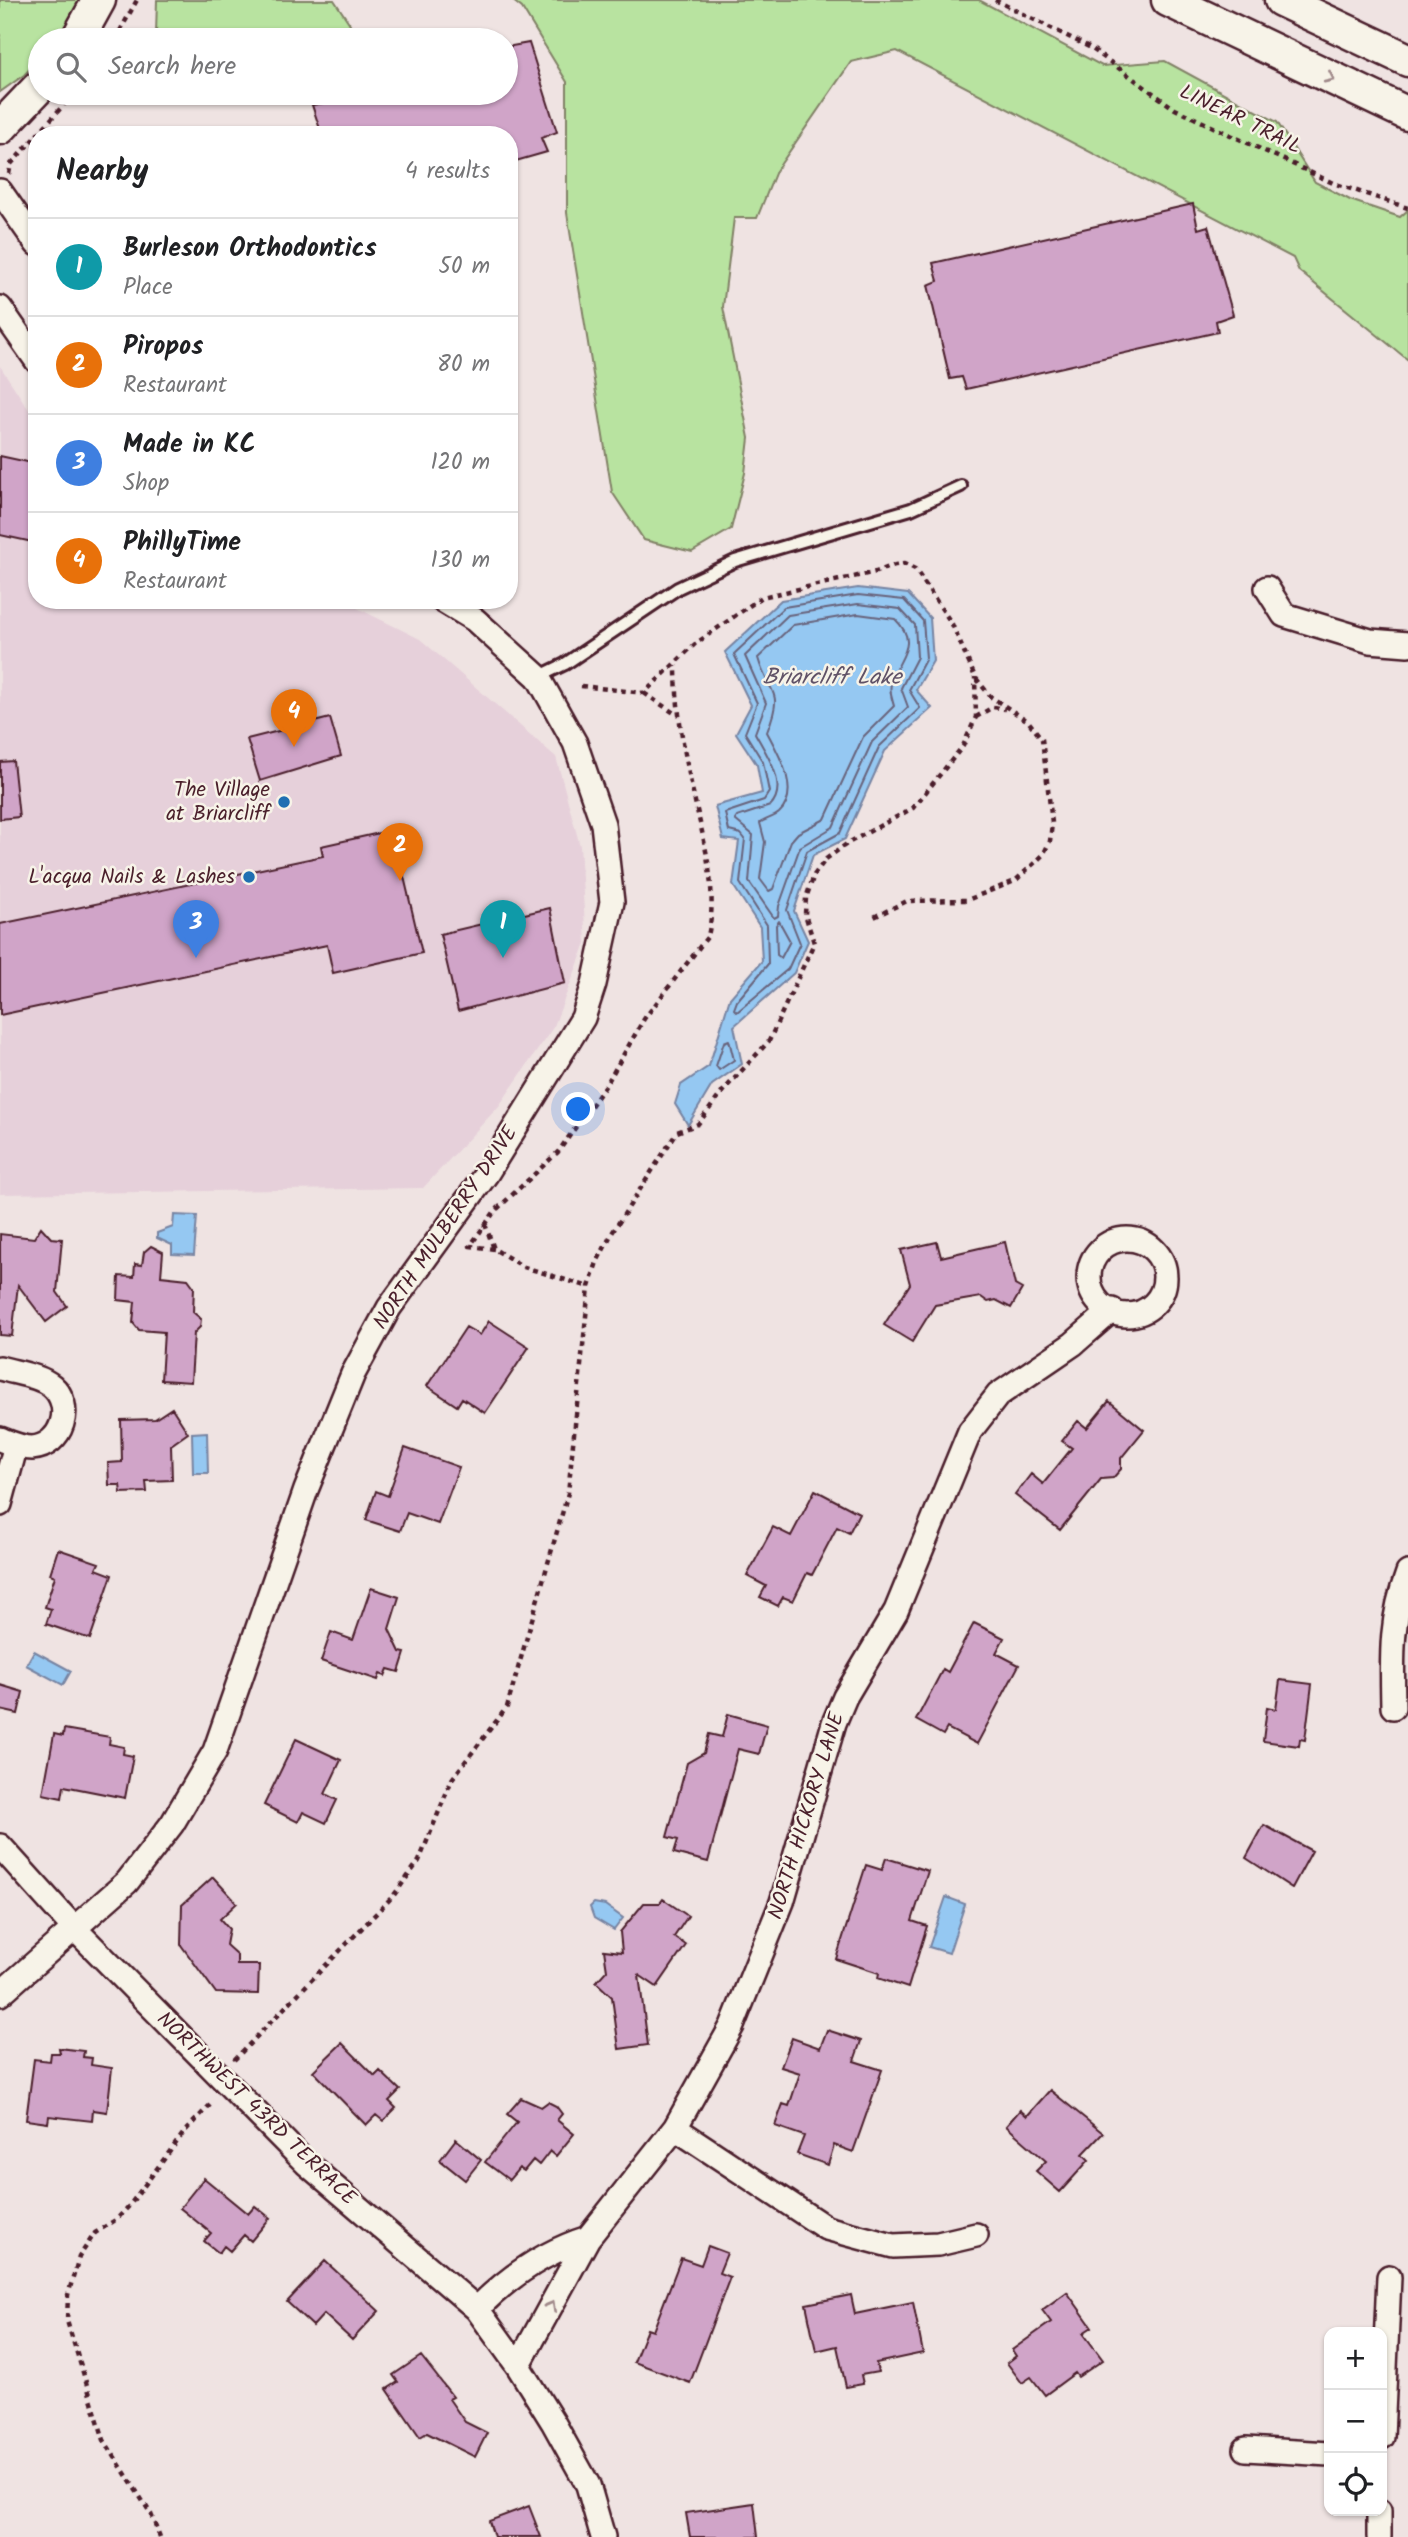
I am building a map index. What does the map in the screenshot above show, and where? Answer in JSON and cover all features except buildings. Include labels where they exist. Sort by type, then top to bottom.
[{"type":"main road","points":[[84,28],[99,0]]},
{"type":"main road","points":[[1168,0],[1408,114]]},
{"type":"main road","points":[[1281,0],[1408,60]]},
{"type":"main road","points":[[0,128],[28,99]]},
{"type":"street","points":[[4,184],[28,228]]},
{"type":"street","points":[[0,307],[28,348]]},
{"type":"street","points":[[1267,588],[1284,615],[1370,641],[1408,644]]},
{"type":"street","name":"NORTH MULBERRY DRIVE","points":[[0,1994],[127,1882],[172,1824],[215,1751],[306,1490],[353,1374],[389,1308],[487,1173],[583,1017],[611,916],[610,872],[603,824],[596,800],[575,743],[538,677],[475,620],[457,609]]},
{"type":"street","name":"NORTH HICKORY LANE","points":[[518,2365],[588,2238],[675,2128],[732,2026],[782,1902],[834,1723],[845,1697],[896,1611],[970,1432],[998,1395],[1073,1344],[1112,1310]]},
{"type":"street","points":[[0,1368],[45,1381],[55,1388],[64,1409],[60,1430],[53,1438],[34,1448],[8,1442],[0,1504]]},
{"type":"street","points":[[1393,1707],[1392,1635],[1397,1602],[1408,1573]]},
{"type":"street","name":"NORTHWEST 43RD TERRACE","points":[[0,1846],[74,1928],[306,2163],[477,2309],[518,2365]]},
{"type":"street","points":[[675,2128],[826,2228],[893,2246],[938,2244],[976,2235]]},
{"type":"street","points":[[477,2309],[505,2281],[530,2264],[561,2246],[588,2238]]},
{"type":"street","points":[[1384,2390],[1389,2277]]},
{"type":"street","points":[[518,2365],[588,2485],[603,2537]]},
{"type":"street","points":[[1246,2449],[1324,2454]]},
{"type":"street","points":[[1379,2537],[1380,2516]]},
{"type":"lane","points":[[538,677],[565,664],[678,588],[735,561],[911,509],[961,486]]},
{"type":"path","points":[[122,28],[137,0]]},
{"type":"path","name":"LINEAR TRAIL","points":[[995,0],[1091,48],[1175,108],[1333,183],[1408,208]]},
{"type":"path","points":[[45,126],[63,105]]},
{"type":"path","points":[[4,184],[11,164],[28,145]]},
{"type":"path","points":[[644,693],[720,624],[762,597],[904,564],[915,569],[952,624],[975,677],[991,697],[1028,721],[1041,739],[1046,756],[1052,823],[1050,841],[1043,855],[1016,881],[967,900],[906,901],[872,918]]},
{"type":"path","points":[[589,1287],[524,1267],[494,1249],[470,1246],[485,1224],[516,1189],[558,1152],[606,1085],[644,1019],[708,936],[711,921],[708,856],[678,715],[676,666]]},
{"type":"path","points":[[234,2061],[394,1895],[419,1861],[452,1779],[507,1707],[568,1493],[589,1287],[597,1262],[612,1233],[677,1132],[698,1124],[723,1091],[769,1041],[814,943],[805,914],[806,898],[814,875],[826,859],[848,843],[913,808],[962,746],[976,717],[975,677]]},
{"type":"path","points":[[581,686],[644,693],[678,715]]},
{"type":"path","points":[[976,717],[993,707],[1006,709]]},
{"type":"path","points":[[485,1224],[494,1249]]},
{"type":"path","points":[[160,2537],[151,2514],[104,2441],[67,2321],[68,2295],[79,2257],[95,2232],[117,2220],[185,2131],[210,2105]]},
{"type":"shaded area","name":"The Village at Briarcliff","points":[[0,366],[28,408],[28,609],[359,609],[420,639],[556,757],[580,846],[586,943],[554,1026],[499,1106],[423,1188],[0,1194]]},
{"type":"green space","points":[[0,0],[82,0],[65,28],[28,28],[28,71],[0,92]]},
{"type":"green space","points":[[157,0],[334,0],[350,24],[348,28],[156,28]]},
{"type":"green space","points":[[512,0],[979,0],[1102,66],[1165,61],[1277,122],[1315,182],[1350,200],[1400,217],[1408,210],[1408,360],[1299,271],[1293,258],[897,51],[851,62],[776,171],[757,218],[734,218],[723,307],[749,438],[745,473],[731,529],[692,552],[644,540],[612,492],[567,213],[567,82],[522,8]]},
{"type":"water","name":"Briarcliff Lake","points":[[858,588],[908,594],[930,618],[933,661],[916,690],[932,708],[885,751],[845,839],[813,855],[794,911],[808,941],[794,973],[734,1026],[742,1064],[712,1085],[688,1125],[675,1104],[681,1085],[709,1066],[730,998],[762,961],[760,927],[733,885],[739,841],[723,839],[715,806],[762,793],[757,765],[736,733],[751,705],[725,652],[781,600]]},
{"type":"water","points":[[174,1215],[197,1216],[194,1255],[172,1254],[172,1245],[157,1238],[157,1233],[173,1227]]},
{"type":"water","points":[[207,1432],[208,1473],[193,1473],[192,1433]]},
{"type":"water","points":[[34,1651],[71,1671],[63,1685],[26,1665]]},
{"type":"water","points":[[946,1897],[965,1904],[949,1953],[929,1947]]},
{"type":"water","points":[[594,1903],[605,1905],[623,1918],[614,1930],[594,1918],[590,1907]]},
{"type":"place","name":"PhillyTime","points":[[294,747]]},
{"type":"place","name":"The Village at Briarcliff","points":[[284,802]]},
{"type":"place","name":"L'acqua Nails & Lashes","points":[[249,877]]},
{"type":"place","name":"Piropos","points":[[400,881]]},
{"type":"place","name":"Made in KC","points":[[196,958]]},
{"type":"place","name":"Burleson Orthodontics","points":[[503,958]]}]
